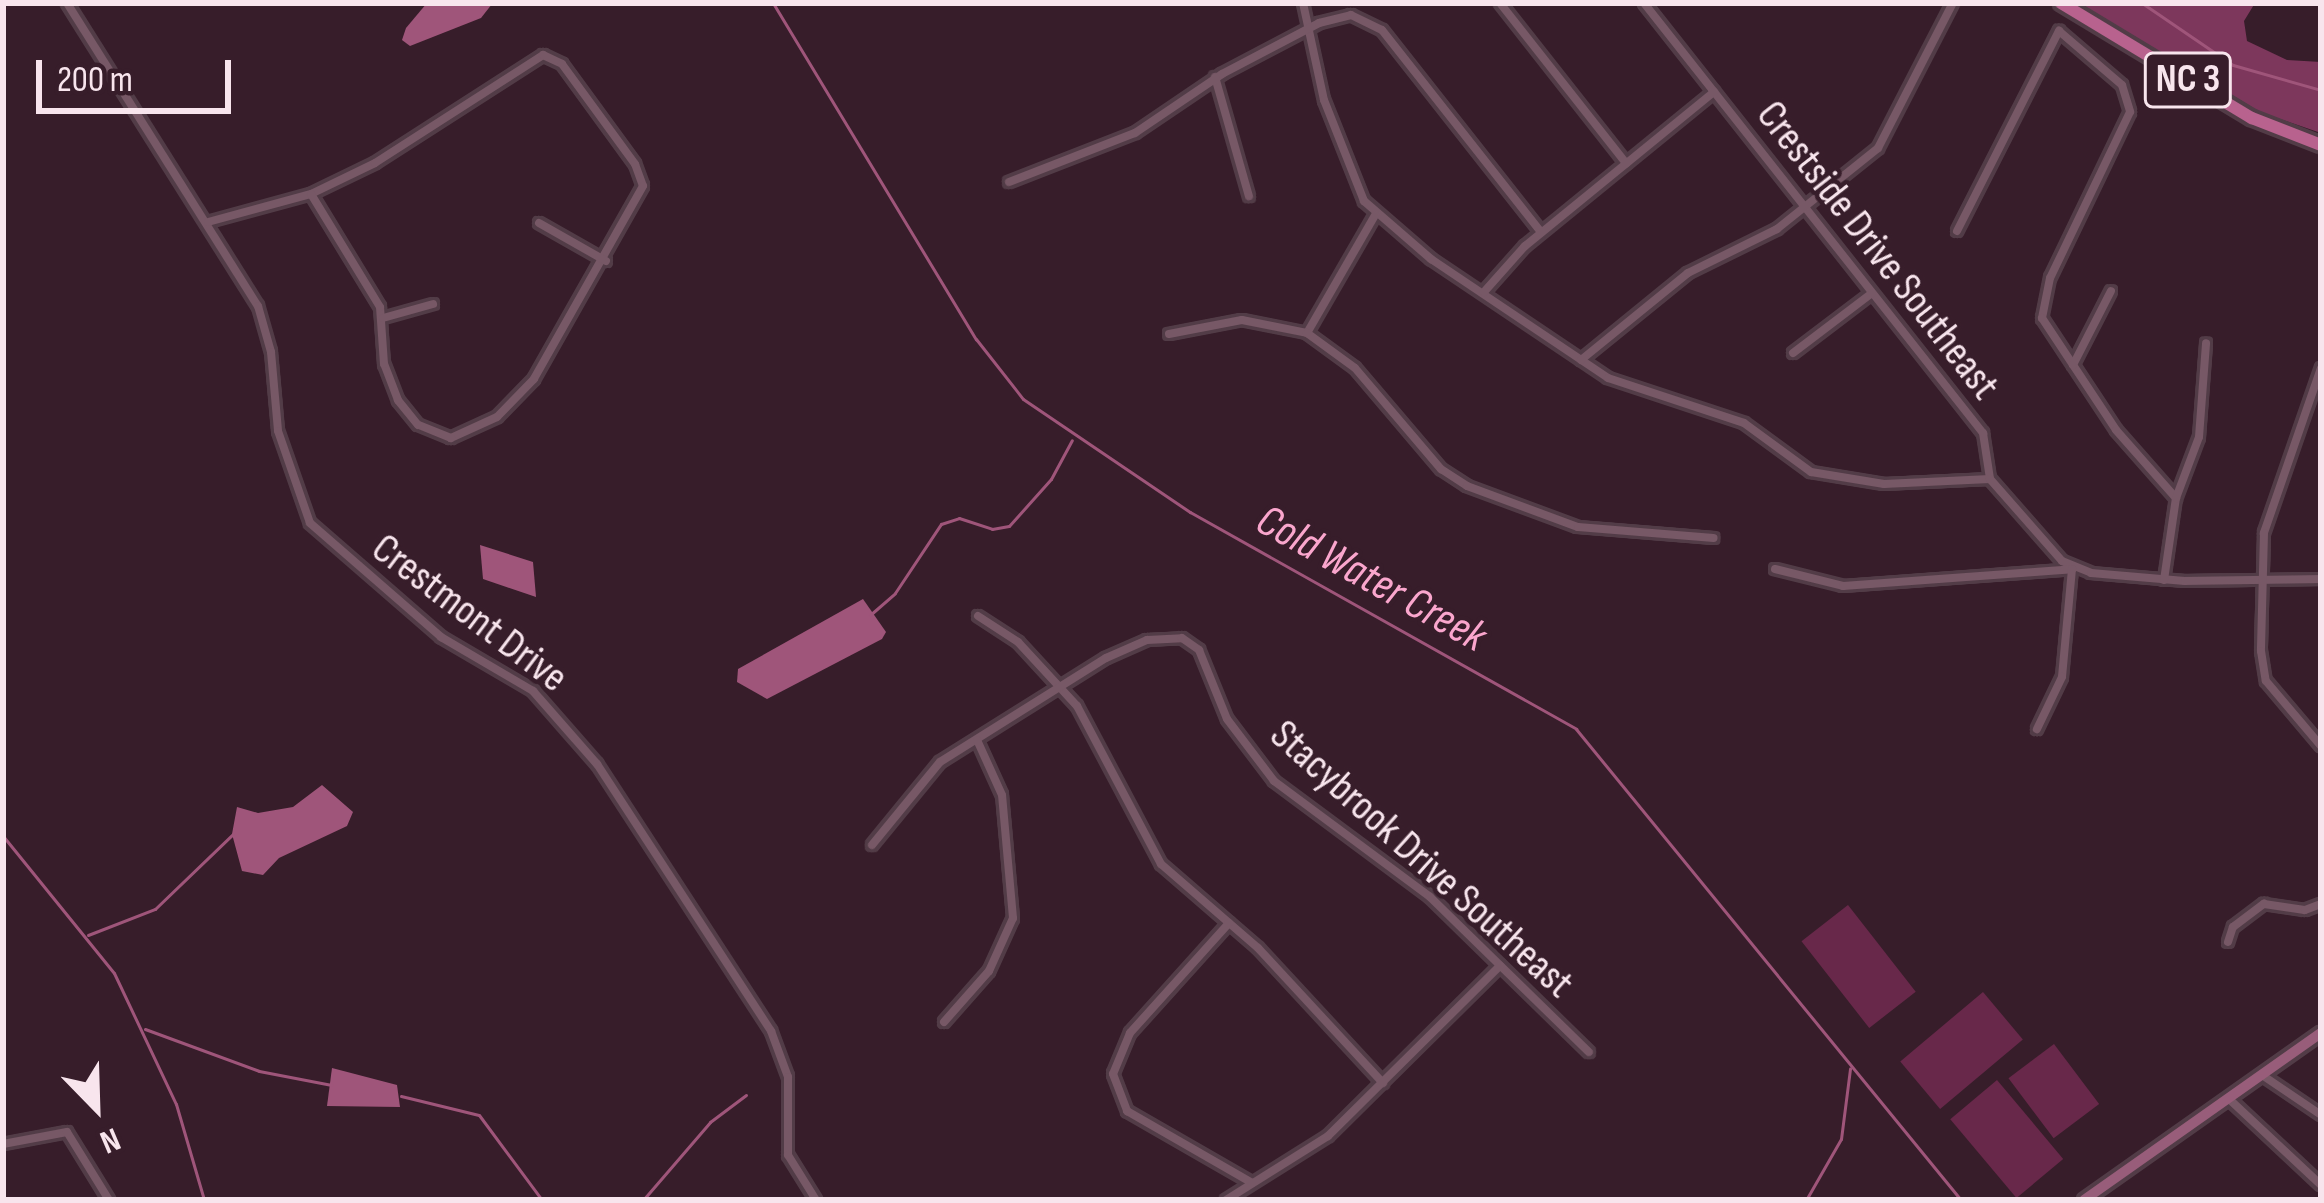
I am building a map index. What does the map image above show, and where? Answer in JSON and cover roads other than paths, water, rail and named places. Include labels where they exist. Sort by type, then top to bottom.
[{"type":"main road","name":"NC 3","points":[[2060,3],[2230,106],[2321,146]]},
{"type":"main road","points":[[2084,1200],[2321,1033]]},
{"type":"street","name":"Crestmont Drive","points":[[67,3],[208,222],[267,329],[278,431],[310,523],[441,637],[533,691],[597,764],[770,1031],[788,1077],[788,1155],[816,1200]]},
{"type":"street","points":[[1303,3],[1332,126],[1375,215],[1581,360],[1618,383],[1744,424],[1832,480],[1990,478]]},
{"type":"street","points":[[1500,3],[1626,163]]},
{"type":"street","name":"Crestside Drive Southeast","points":[[1644,3],[1983,433],[1990,478],[2072,569]]},
{"type":"street","points":[[1581,360],[1688,273],[1757,242],[1885,140],[1953,3]]},
{"type":"street","points":[[1009,182],[1135,133],[1215,77],[1344,15],[1376,24],[1541,232]]},
{"type":"street","points":[[1957,231],[2059,31],[2119,81],[2131,107],[2044,298],[2045,328],[2176,498]]},
{"type":"street","points":[[208,222],[311,194],[419,140],[543,55],[553,56],[642,181],[638,206],[526,390],[459,437],[425,430],[404,410],[384,364],[383,318],[311,194]]},
{"type":"street","points":[[1215,77],[1250,196]]},
{"type":"street","points":[[1484,292],[1541,232],[1714,92]]},
{"type":"street","points":[[1307,333],[1375,215]]},
{"type":"street","points":[[539,223],[607,261]]},
{"type":"street","points":[[2073,365],[2111,291]]},
{"type":"street","points":[[1793,353],[1872,293]]},
{"type":"street","points":[[383,318],[433,304]]},
{"type":"street","points":[[1169,334],[1242,320],[1307,333],[1355,368],[1441,469],[1467,486],[1578,527],[1714,538]]},
{"type":"street","points":[[2164,580],[2176,498],[2200,437],[2206,343]]},
{"type":"street","points":[[2321,368],[2264,533],[2263,580],[2264,674],[2321,746]]},
{"type":"street","points":[[1775,569],[1843,586],[2072,569],[2164,580],[2321,579]]},
{"type":"street","points":[[2037,729],[2062,677],[2072,569]]},
{"type":"street","points":[[978,616],[1063,688],[1146,846],[1229,923],[1383,1082]]},
{"type":"street","name":"Stacybrook Drive Southeast","points":[[1063,688],[1147,640],[1191,642],[1227,719],[1258,765],[1430,897],[1589,1052]]},
{"type":"street","points":[[872,845],[940,762],[1063,688]]},
{"type":"street","points":[[944,1022],[1001,952],[1015,905],[1002,795],[977,740]]},
{"type":"street","points":[[2228,942],[2233,927],[2264,904],[2305,910],[2321,904]]},
{"type":"street","points":[[1229,923],[1130,1033],[1113,1074],[1127,1111],[1252,1183]]},
{"type":"street","points":[[1226,1200],[1328,1136],[1500,966]]},
{"type":"street","points":[[2262,1076],[2321,1115]]},
{"type":"street","points":[[2228,1098],[2321,1185]]},
{"type":"street","points":[[3,1144],[67,1132],[109,1200]]},
{"type":"waterway","name":"Cold Water Creek","points":[[773,3],[976,339],[1023,399],[1190,512],[1576,729],[1961,1200]]},
{"type":"waterway","points":[[2142,3],[2233,65],[2321,90]]},
{"type":"waterway","points":[[870,615],[895,593],[941,524],[959,518],[992,529],[1009,526],[1051,479],[1072,440]]},
{"type":"waterway","points":[[88,935],[155,909],[233,834]]},
{"type":"waterway","points":[[3,836],[114,973],[176,1104],[204,1200]]},
{"type":"waterway","points":[[145,1029],[259,1071],[332,1085]]},
{"type":"waterway","points":[[1806,1200],[1841,1139],[1850,1069]]},
{"type":"waterway","points":[[643,1200],[710,1122],[746,1095]]},
{"type":"waterway","points":[[401,1096],[479,1115],[542,1200]]}]
